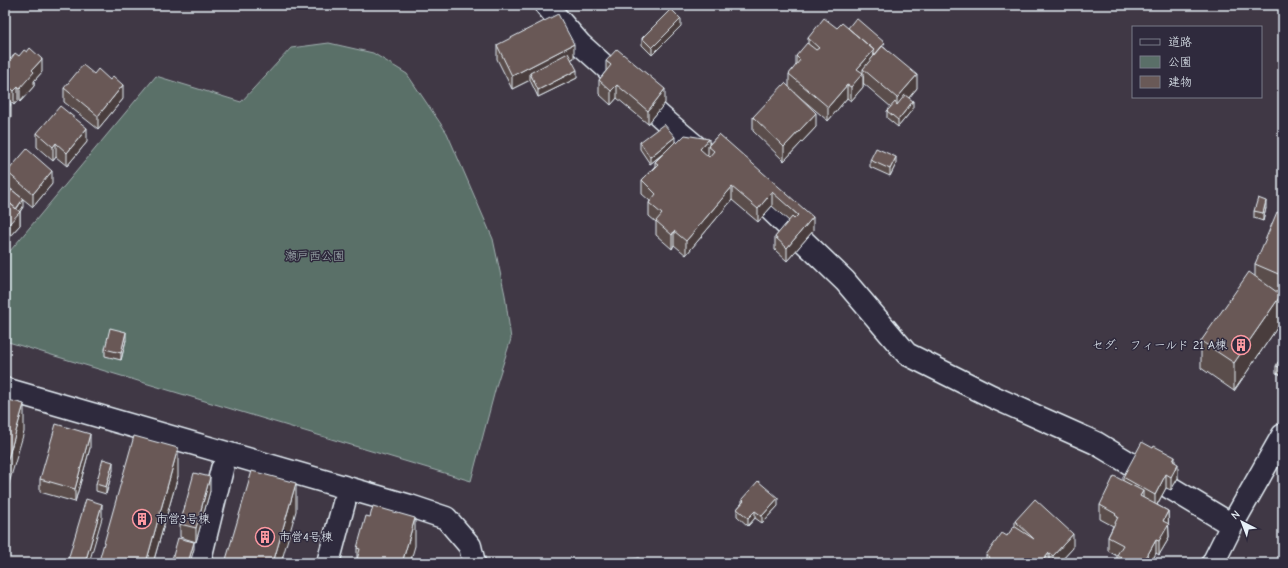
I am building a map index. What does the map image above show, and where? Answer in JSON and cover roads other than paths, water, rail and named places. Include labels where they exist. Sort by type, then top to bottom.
[{"type":"street","points":[[546,5],[580,44],[668,123],[768,207],[845,281],[907,354],[991,396],[1096,443],[1232,525]]},
{"type":"street","points":[[5,389],[446,518],[470,546],[474,563]]},
{"type":"street","points":[[1213,563],[1232,525],[1283,435]]},
{"type":"street","points":[[199,563],[222,469]]},
{"type":"street","points":[[328,563],[344,503]]},
{"type":"place","name":"セダ． フィールド 21 A棟","points":[[1241,345]]},
{"type":"place","name":"市営3号棟","points":[[142,519]]},
{"type":"place","name":"市営4号棟","points":[[265,537]]},
{"type":"park label","name":"瀬戸西公園","points":[[315,256]]}]
